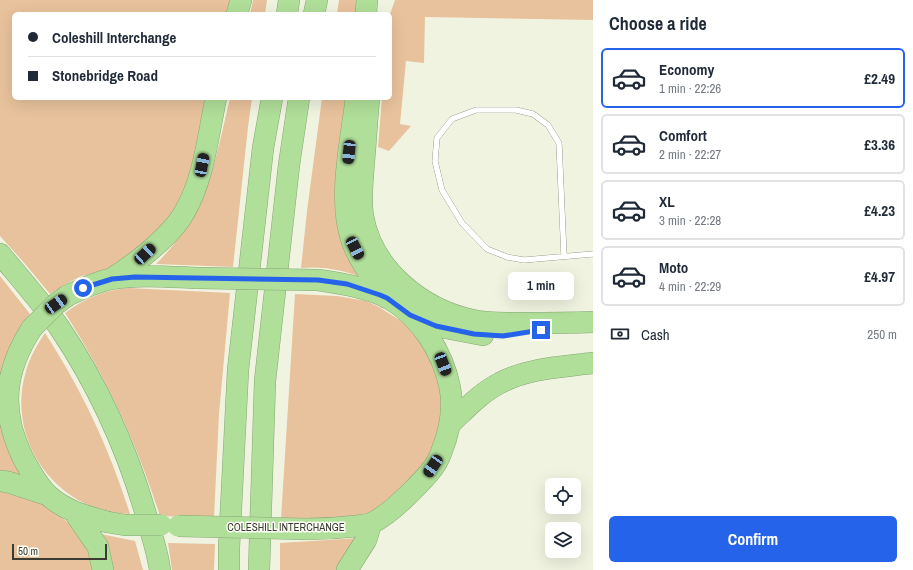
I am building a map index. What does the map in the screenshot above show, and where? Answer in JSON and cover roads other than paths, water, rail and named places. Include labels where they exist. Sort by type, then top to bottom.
[{"type":"highway","points":[[238,12],[241,0]]},
{"type":"highway","points":[[287,12],[289,0]]},
{"type":"highway","points":[[314,12],[317,0]]},
{"type":"highway","points":[[366,12],[367,0]]},
{"type":"highway","points":[[375,12],[376,0]]},
{"type":"highway","points":[[112,279],[145,254],[168,233],[184,214],[195,188],[202,165],[216,100]]},
{"type":"highway","points":[[229,570],[229,540],[238,370],[263,148],[272,100]]},
{"type":"highway","points":[[259,570],[265,381],[289,165],[299,100]]},
{"type":"highway","points":[[356,100],[345,196],[347,220],[351,239],[360,257],[387,298]]},
{"type":"highway","points":[[369,100],[363,177],[362,215],[372,247],[393,276],[415,295],[443,310],[472,320],[500,323],[593,323]]},
{"type":"highway","points":[[0,254],[59,328],[98,394],[130,466],[142,498],[160,570]]},
{"type":"highway","name":"COLESHILL INTERCHANGE","points":[[135,277],[318,280],[347,284],[387,298],[410,315],[425,331],[439,355],[446,373],[450,389],[451,408],[450,424],[441,454],[426,477],[400,503],[371,524],[331,529],[125,525],[107,522],[74,512],[48,495],[27,465],[14,438],[8,406],[9,385],[18,351],[32,328],[56,304],[67,296],[83,288],[112,279],[135,277]]},
{"type":"highway","points":[[410,315],[436,326],[474,334],[503,336],[593,323]]},
{"type":"highway","points":[[450,424],[478,397],[499,383],[517,375],[534,371],[593,363]]},
{"type":"highway","points":[[0,404],[9,385]]},
{"type":"highway","points":[[0,482],[8,482],[48,495]]},
{"type":"highway","points":[[74,512],[98,547],[103,570]]},
{"type":"highway","points":[[347,570],[366,540],[371,524]]},
{"type":"lane","points":[[564,256],[559,143],[548,126],[533,114],[516,110],[476,110],[452,119],[437,138],[435,161],[442,190],[462,223],[487,249],[507,258],[524,260],[593,254]]}]
